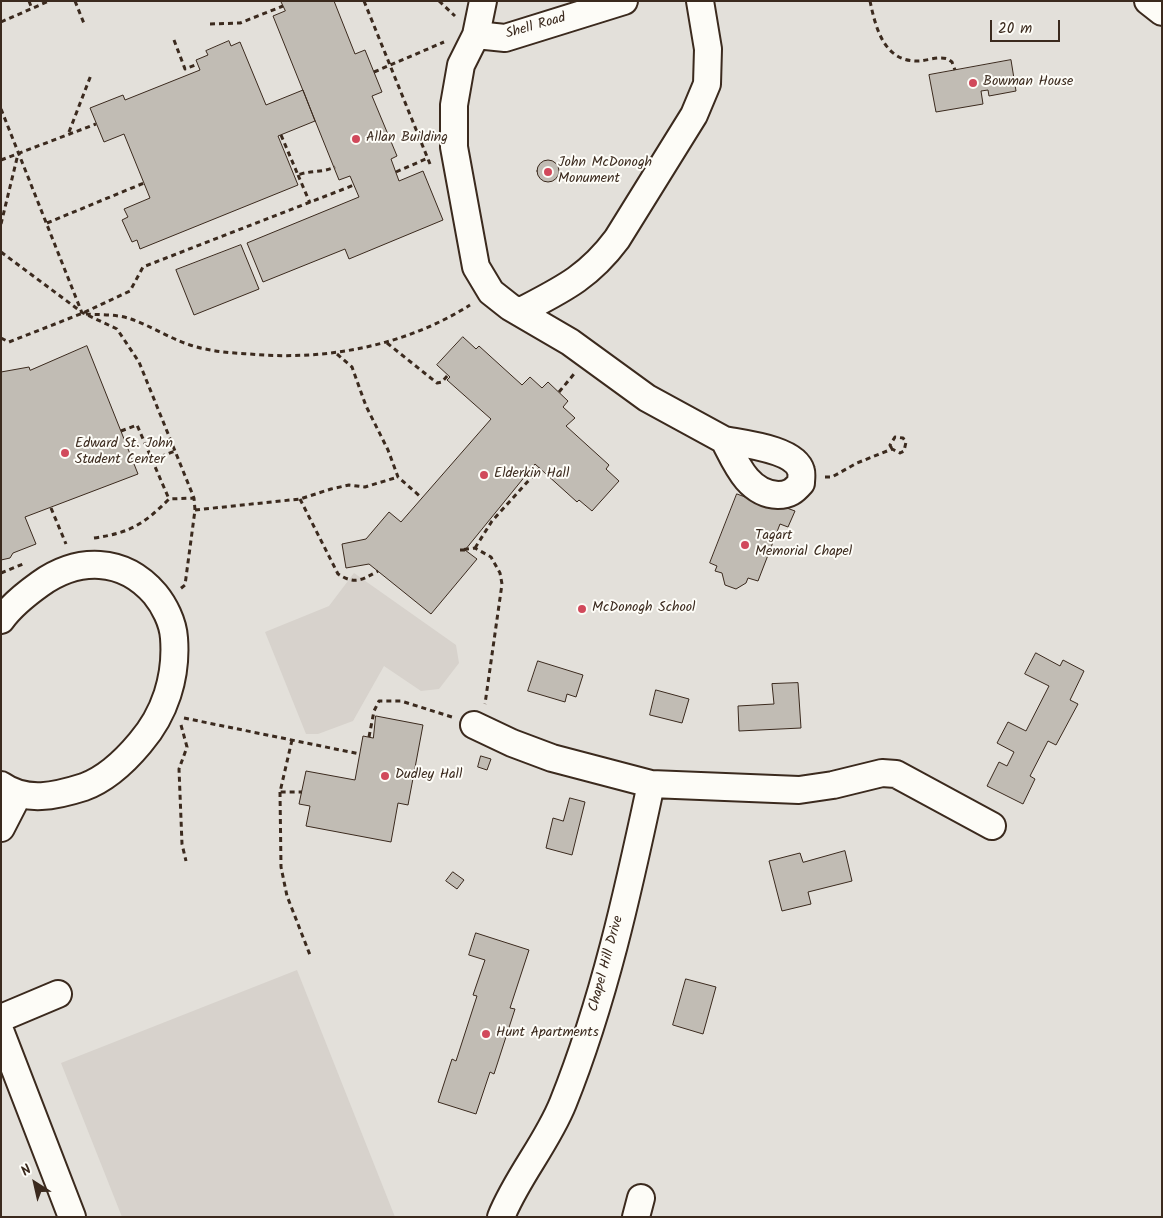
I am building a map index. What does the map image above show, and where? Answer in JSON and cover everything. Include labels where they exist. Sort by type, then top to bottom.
[{"type":"street","points":[[483,1],[476,34],[461,65],[454,105],[454,147],[476,267],[491,292],[519,312],[570,342],[647,398],[724,440],[780,452],[793,459],[801,472],[801,483],[793,492],[783,495],[768,494],[756,488],[742,474],[724,440]]},
{"type":"street","name":"Shell Road","points":[[476,34],[505,38],[581,7],[624,1]]},
{"type":"street","points":[[519,312],[575,283],[604,257],[694,115],[707,84],[708,71],[708,49],[700,1]]},
{"type":"street","points":[[1148,1],[1162,12]]},
{"type":"street","points":[[1,620],[25,594],[52,575],[91,564],[116,566],[145,583],[164,605],[174,637],[173,676],[163,708],[156,724],[129,756],[111,772],[90,785],[48,796],[10,790],[1,828]]},
{"type":"street","points":[[479,727],[552,758],[651,784],[799,790],[833,785],[882,773],[896,774],[992,826]]},
{"type":"street","name":"Chapel Hill Drive","points":[[501,1217],[562,1105],[593,1019],[634,863],[651,784]]},
{"type":"street","points":[[1,1018],[58,994]]},
{"type":"street","points":[[1,1033],[72,1217]]},
{"type":"path","points":[[29,1],[32,8]]},
{"type":"path","points":[[1,22],[49,1]]},
{"type":"path","points":[[75,1],[85,26]]},
{"type":"path","points":[[364,1],[431,166]]},
{"type":"path","points":[[870,1],[884,43],[898,59],[910,61],[948,58],[956,70]]},
{"type":"path","points":[[210,24],[240,23],[283,6]]},
{"type":"path","points":[[374,72],[449,39],[476,34]]},
{"type":"path","points":[[174,40],[185,69],[198,64]]},
{"type":"path","points":[[69,133],[91,75]]},
{"type":"path","points":[[1,109],[82,313]]},
{"type":"path","points":[[1,160],[96,124]]},
{"type":"path","points":[[281,135],[310,203]]},
{"type":"path","points":[[396,172],[454,147]]},
{"type":"path","points":[[1,224],[19,153]]},
{"type":"path","points":[[298,175],[310,170],[323,172],[334,168]]},
{"type":"path","points":[[47,223],[144,183]]},
{"type":"path","points":[[1,338],[9,342],[82,313],[130,291],[143,268],[354,185]]},
{"type":"path","points":[[1,252],[82,313],[117,329],[139,362],[194,498],[195,510],[185,585],[164,605]]},
{"type":"path","points":[[82,313],[129,318],[189,345],[222,352],[269,356],[336,353],[386,343],[424,330],[452,316],[491,292]]},
{"type":"path","points":[[386,343],[436,383],[442,382],[448,375]]},
{"type":"path","points":[[336,353],[352,367],[366,406],[388,450],[398,477],[422,498]]},
{"type":"path","points":[[121,431],[137,425],[169,499]]},
{"type":"path","points":[[801,478],[832,477],[857,463],[892,449],[900,453],[904,451],[906,442],[903,438],[896,437],[890,445],[892,449]]},
{"type":"path","points":[[152,460],[175,451]]},
{"type":"path","points":[[474,548],[492,521],[540,468]]},
{"type":"path","points":[[195,510],[300,499],[331,489],[349,485],[365,487],[398,477]]},
{"type":"path","points":[[88,539],[113,536],[146,522],[169,499],[194,498]]},
{"type":"path","points":[[300,499],[338,574],[349,581],[363,580],[378,571]]},
{"type":"path","points":[[51,508],[66,546],[74,544]]},
{"type":"path","points":[[368,737],[374,711],[379,701],[387,699],[429,709],[479,727],[485,702],[502,584],[497,563],[491,557],[474,548],[460,550],[465,550]]},
{"type":"path","points":[[186,861],[182,844],[179,769],[187,747],[179,718],[360,754]]},
{"type":"path","points":[[292,740],[280,792],[280,866],[288,896],[310,955]]},
{"type":"path","points":[[280,792],[302,792]]},
{"type":"shaded area","name":"McDonogh School","points":[[1,1],[1162,1],[1162,1217],[1,1217]]},
{"type":"shaded area","points":[[354,573],[456,645],[459,663],[439,689],[421,691],[384,666],[353,721],[318,734],[306,734],[265,632],[329,606]]},
{"type":"shaded area","points":[[297,970],[395,1217],[122,1217],[61,1063]]},
{"type":"building","name":"Allan Building","points":[[281,1],[334,1],[355,54],[365,50],[382,92],[372,96],[397,156],[391,159],[399,181],[423,171],[443,220],[349,259],[345,249],[263,282],[247,243],[359,197],[350,176],[339,180],[273,16],[285,11]]},
{"type":"building","points":[[229,41],[231,46],[240,42],[266,105],[303,90],[315,121],[278,136],[298,185],[140,249],[137,240],[132,242],[122,220],[128,217],[124,209],[150,198],[124,134],[104,142],[90,108],[123,95],[125,100],[200,70],[196,60],[208,55],[206,51]]},
{"type":"building","name":"Bowman House","points":[[1011,60],[1016,91],[989,96],[988,90],[981,91],[983,104],[936,112],[929,75]]},
{"type":"building","name":"John McDonogh Monument","points":[[548,160],[556,163],[559,171],[556,179],[548,182],[540,179],[537,171],[540,163]]},
{"type":"building","points":[[241,245],[259,289],[194,315],[176,270]]},
{"type":"building","name":"Elderkin Hall","points":[[463,337],[476,349],[479,346],[522,385],[530,377],[542,388],[548,382],[568,401],[563,407],[575,418],[566,426],[609,465],[606,469],[619,481],[592,511],[579,500],[577,502],[535,464],[465,550],[477,559],[431,614],[369,564],[346,568],[342,544],[366,539],[389,512],[401,522],[491,419],[447,380],[450,377],[437,365]]},
{"type":"building","name":"Edward St. John Student Center","points":[[87,346],[138,474],[25,517],[36,544],[13,553],[10,558],[1,560],[1,372],[29,367],[30,370]]},
{"type":"building","name":"Tagart Memorial Chapel","points":[[737,494],[775,508],[776,504],[795,511],[788,527],[780,524],[758,581],[748,578],[746,583],[736,589],[725,585],[722,573],[715,571],[717,566],[710,563]]},
{"type":"building","points":[[1036,653],[1060,666],[1063,660],[1084,671],[1070,700],[1078,704],[1056,745],[1048,741],[1030,776],[1035,779],[1023,804],[987,786],[999,762],[1007,766],[1014,752],[997,743],[1008,722],[1026,731],[1049,686],[1025,674]]},
{"type":"building","points":[[538,661],[583,675],[576,697],[567,694],[565,702],[528,691]]},
{"type":"building","points":[[798,683],[801,728],[739,731],[738,706],[774,704],[772,684]]},
{"type":"building","points":[[656,690],[689,699],[682,723],[650,715]]},
{"type":"building","name":"Dudley Hall","points":[[376,716],[423,725],[408,805],[398,803],[391,842],[306,826],[310,806],[299,804],[306,771],[355,780],[363,736],[373,738]]},
{"type":"building","points":[[481,756],[491,759],[487,770],[478,767]]},
{"type":"building","points":[[570,798],[585,802],[572,855],[546,848],[553,818],[563,821]]},
{"type":"building","points":[[845,851],[852,881],[808,892],[811,904],[782,911],[769,861],[800,853],[803,862]]},
{"type":"building","points":[[453,872],[464,880],[457,889],[446,881]]},
{"type":"building","name":"Hunt Apartments","points":[[476,933],[529,950],[510,1008],[515,1009],[494,1074],[490,1072],[476,1114],[438,1102],[452,1059],[456,1061],[477,996],[473,995],[485,960],[469,955]]},
{"type":"building","points":[[686,979],[716,987],[703,1034],[673,1025]]},
{"type":"place","name":"Bowman House","points":[[973,83]]},
{"type":"place","name":"Allan Building","points":[[356,139]]},
{"type":"place","name":"John McDonogh Monument","points":[[548,172]]},
{"type":"place","name":"Edward St. John Student Center","points":[[65,453]]},
{"type":"place","name":"Elderkin Hall","points":[[484,475]]},
{"type":"place","name":"Tagart Memorial Chapel","points":[[745,545]]},
{"type":"place","name":"McDonogh School","points":[[582,609]]},
{"type":"place","name":"Dudley Hall","points":[[385,776]]},
{"type":"place","name":"Hunt Apartments","points":[[486,1034]]}]
